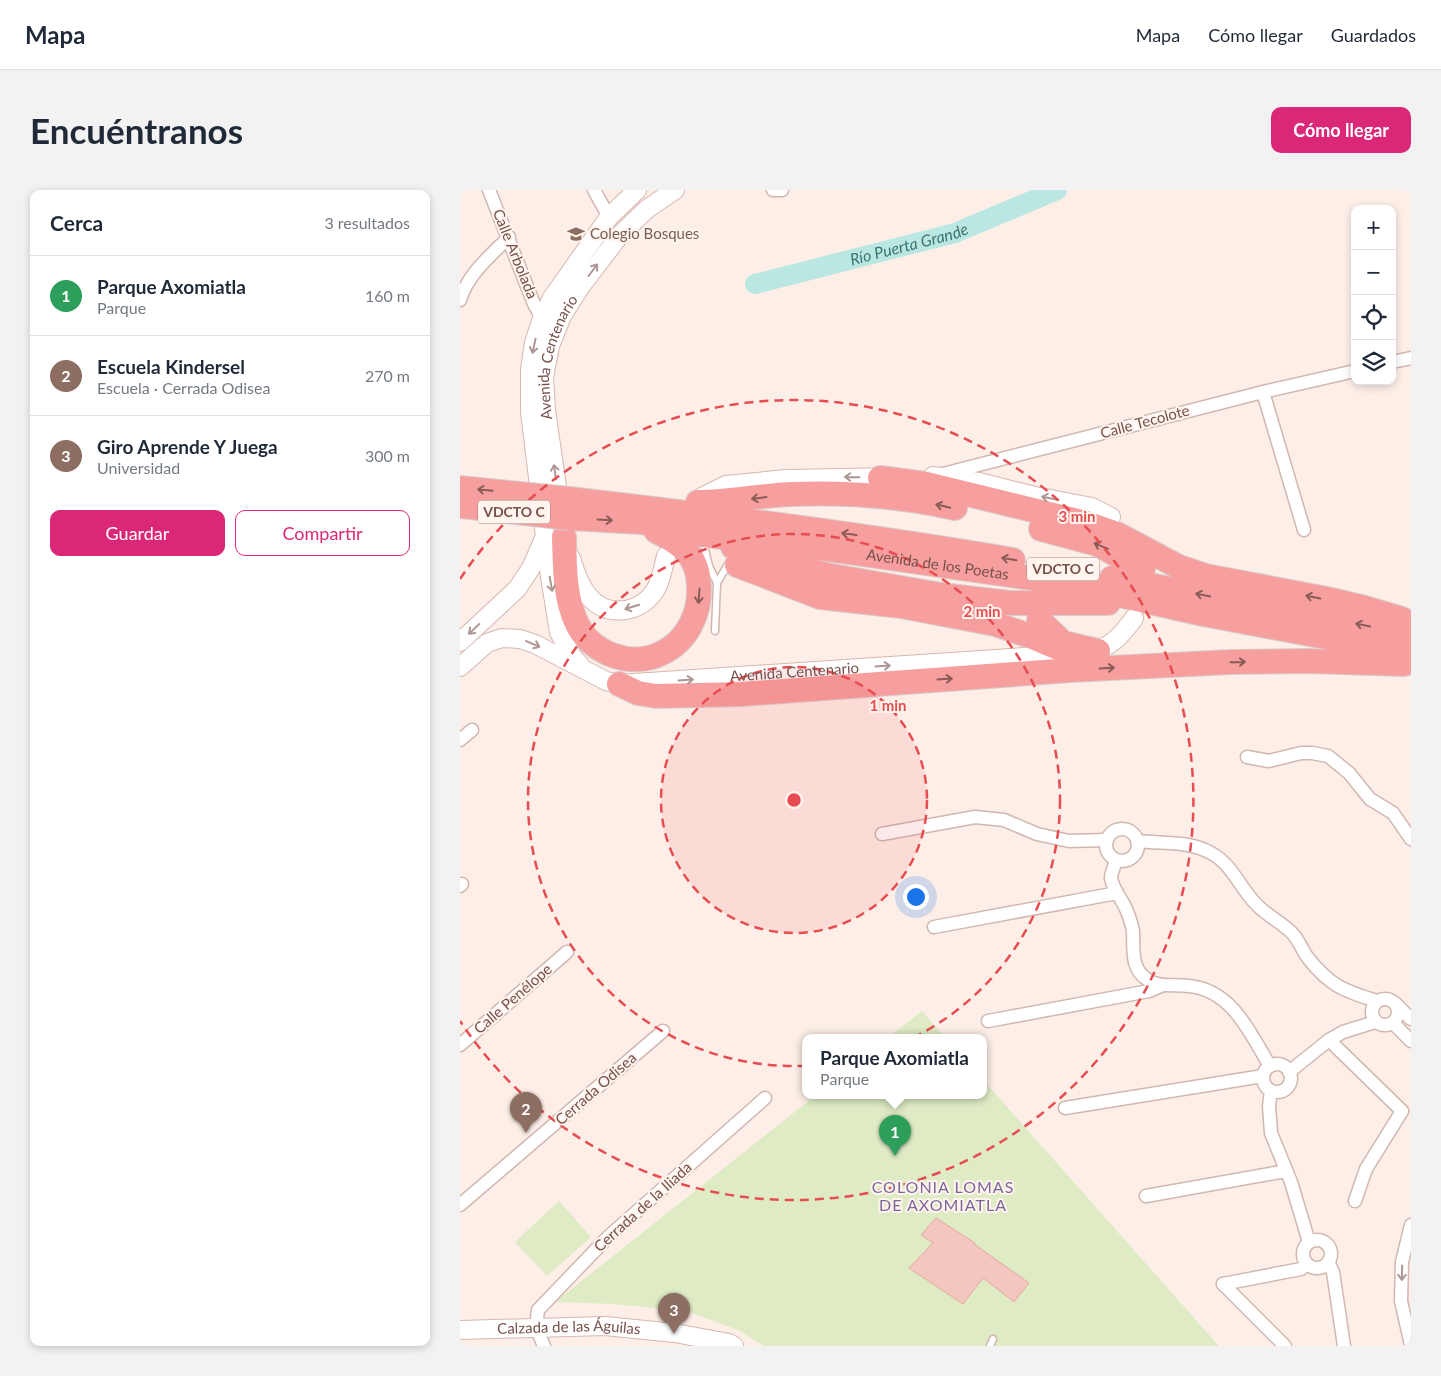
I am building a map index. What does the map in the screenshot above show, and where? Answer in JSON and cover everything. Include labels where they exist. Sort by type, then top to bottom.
[{"type":"highway","points":[[880,478],[926,484],[1086,523],[1118,534],[1192,572],[1327,599],[1411,622]]},
{"type":"highway","name":"Avenida de los Poetas","points":[[460,488],[562,522],[614,504],[714,515],[894,540],[1026,562],[1411,634]]},
{"type":"highway","points":[[614,504],[704,502],[791,494],[860,494],[919,500],[1052,531],[1097,544],[1142,565]]},
{"type":"highway","name":"Avenida de los Poetas","points":[[460,506],[562,522],[642,522],[700,538],[739,539],[746,542],[1066,583],[1203,614],[1411,653]]},
{"type":"highway","points":[[562,522],[566,588],[577,623],[585,637],[594,646],[608,654],[635,658],[662,654],[674,645],[692,623],[698,604],[699,580],[694,561],[685,550],[642,522]]},
{"type":"highway","points":[[700,538],[747,565],[817,592],[977,620],[1012,629],[1069,654]]},
{"type":"highway","points":[[700,538],[786,565],[827,575],[877,578],[926,577],[994,591],[1008,596]]},
{"type":"highway","points":[[829,553],[913,569],[926,577]]},
{"type":"highway","points":[[747,565],[860,592],[976,612],[1019,614],[1165,611]]},
{"type":"highway","points":[[877,578],[1010,603],[1113,603],[1165,611],[1203,614]]},
{"type":"highway","points":[[817,592],[860,592]]},
{"type":"highway","points":[[1039,620],[1063,643],[1098,651]]},
{"type":"highway","points":[[619,684],[638,693],[656,696],[756,693],[1071,670],[1231,662],[1307,661],[1411,665]]},
{"type":"highway","points":[[756,693],[766,686],[818,676],[846,680],[858,686]]},
{"type":"main road","name":"Avenida Centenario","points":[[637,190],[609,217],[552,298],[542,318],[534,343],[530,369],[530,412],[578,580],[594,602],[605,608],[617,611],[634,608],[646,601],[655,592],[666,556]]},
{"type":"main road","name":"Avenida Centenario","points":[[562,522],[546,410],[544,377],[550,346],[562,316],[620,235],[647,209],[675,190]]},
{"type":"main road","points":[[702,497],[726,485],[786,479],[936,476],[979,482],[1035,496],[1092,507],[1111,517]]},
{"type":"main road","points":[[460,642],[517,589],[562,522]]},
{"type":"main road","points":[[562,522],[550,577],[559,632],[571,655],[585,670]]},
{"type":"main road","name":"Avenida Centenario","points":[[460,667],[486,643],[502,638],[520,638],[606,681],[619,684],[818,676],[1098,651],[1113,643],[1134,618]]},
{"type":"main road","name":"Calzada de las Águilas","points":[[460,1330],[605,1326],[639,1328],[729,1343],[734,1346]]},
{"type":"street","name":"Calle Arbolada","points":[[489,190],[534,304],[542,318]]},
{"type":"street","points":[[594,190],[609,217]]},
{"type":"street","points":[[773,190],[782,190]]},
{"type":"street","points":[[460,300],[462,292],[478,267],[509,237]]},
{"type":"street","points":[[1396,361],[1411,358]]},
{"type":"street","name":"Calle Tecolote","points":[[936,476],[1351,371]]},
{"type":"street","points":[[1263,392],[1304,530]]},
{"type":"street","points":[[460,740],[472,730]]},
{"type":"street","points":[[1247,757],[1269,761],[1301,753],[1328,756],[1349,773],[1370,798],[1392,813],[1411,839]]},
{"type":"street","points":[[882,834],[974,817],[1004,820],[1037,834],[1069,841],[1107,840]]},
{"type":"street","points":[[1125,830],[1131,832],[1137,841],[1138,847],[1128,860],[1116,860],[1108,852],[1107,840],[1114,832],[1125,830]]},
{"type":"street","points":[[1137,841],[1189,844],[1212,854],[1231,870],[1256,904],[1293,934],[1307,957],[1325,977],[1346,992],[1377,1001],[1387,999],[1395,1003],[1411,1019]]},
{"type":"street","points":[[1065,1108],[1267,1071],[1282,1065],[1289,1072],[1290,1081],[1285,1089],[1281,1091],[1272,1091],[1265,1085],[1267,1071],[1238,1014],[1218,995],[1190,986],[1163,986],[1148,981],[1137,969],[1133,952],[1133,930],[1111,877],[1116,860]]},
{"type":"street","points":[[934,927],[1117,893]]},
{"type":"street","name":"Calle Penélope","points":[[460,1045],[567,952]]},
{"type":"street","points":[[988,1021],[1149,991],[1163,986]]},
{"type":"street","points":[[1377,1001],[1371,1013],[1375,1022],[1383,1026],[1393,1023],[1398,1014],[1395,1003]]},
{"type":"street","points":[[1289,1072],[1329,1040],[1343,1032],[1375,1022]]},
{"type":"street","points":[[1393,1023],[1411,1041]]},
{"type":"street","name":"Cerrada Odisea","points":[[460,1205],[663,1031]]},
{"type":"street","points":[[1329,1040],[1402,1111],[1366,1168],[1355,1201]]},
{"type":"street","points":[[1272,1091],[1269,1106],[1271,1133],[1291,1182],[1309,1242]]},
{"type":"street","name":"Cerrada de la Iliada","points":[[536,1327],[538,1310],[608,1237],[765,1098]]},
{"type":"street","points":[[1146,1196],[1286,1172]]},
{"type":"street","points":[[1411,1225],[1402,1262],[1401,1301],[1411,1345]]},
{"type":"street","points":[[1322,1240],[1331,1250],[1328,1262],[1318,1268],[1307,1264],[1304,1260],[1303,1250],[1309,1242],[1322,1240]]},
{"type":"street","points":[[1328,1262],[1333,1272],[1344,1346]]},
{"type":"street","points":[[1285,1346],[1223,1284],[1300,1269],[1307,1264]]},
{"type":"street","points":[[536,1327],[544,1346]]},
{"type":"lane","points":[[700,538],[717,583],[715,631]]},
{"type":"lane","points":[[717,583],[747,565]]},
{"type":"green space","points":[[922,1011],[942,1034],[893,1034]]},
{"type":"green space","points":[[987,1084],[1219,1346],[764,1346],[738,1330],[686,1311],[613,1304],[555,1302],[811,1099],[987,1099]]},
{"type":"green space","points":[[559,1201],[591,1237],[547,1276],[515,1242]]},
{"type":"building","points":[[936,1218],[975,1243],[1029,1283],[1014,1302],[983,1278],[963,1304],[909,1268],[933,1243],[921,1235]]},
{"type":"waterway","name":"Río Puerta Grande","points":[[755,284],[955,233],[1057,190]]},
{"type":"place","name":"Colegio Bosques","points":[[576,234]]},
{"type":"place","name":"Escuela Kindersel","points":[[526,1133]]},
{"type":"place","name":"Parque Axomiatla","points":[[895,1156]]},
{"type":"place","name":"Giro Aprende Y Juega","points":[[674,1334]]},
{"type":"district","name":"COLONIA LOMAS DE AXOMIATLA","points":[[943,1196]]}]
